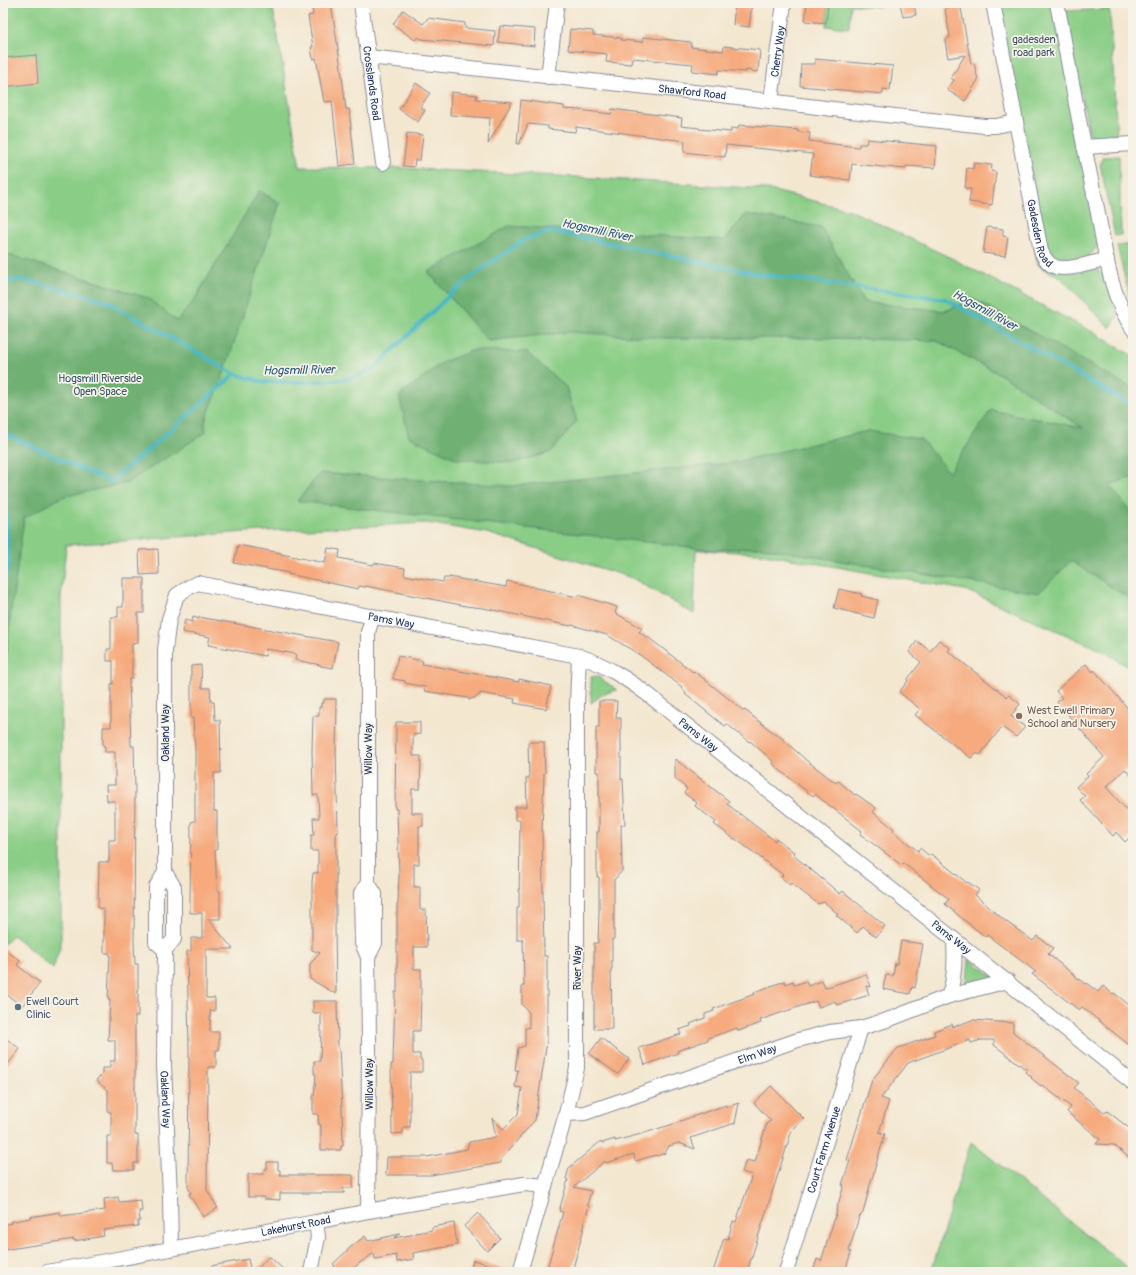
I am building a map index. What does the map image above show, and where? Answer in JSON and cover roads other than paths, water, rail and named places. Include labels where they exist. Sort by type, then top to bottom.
[{"type":"street","name":"Crosslands Road","points":[[361,3],[382,163]]},
{"type":"street","points":[[548,77],[557,3]]},
{"type":"street","name":"Cherry Way","points":[[771,101],[784,3]]},
{"type":"street","name":"Gadesden Road","points":[[993,3],[1039,244],[1043,256],[1047,261],[1058,268],[1075,267],[1107,259]]},
{"type":"street","points":[[1057,3],[1084,148],[1112,283],[1125,317],[1133,329]]},
{"type":"street","name":"Shawford Road","points":[[368,57],[985,126],[996,126],[1016,122]]},
{"type":"street","points":[[1084,148],[1133,144]]},
{"type":"street","name":"Pams Way","points":[[177,595],[198,583],[579,656],[611,669],[631,682],[1133,1082]]},
{"type":"street","name":"Oakland Way","points":[[171,1249],[164,1065],[165,950],[156,942],[156,887],[165,872],[165,650],[169,619],[177,595]]},
{"type":"street","name":"Willow Way","points":[[368,1211],[368,957],[376,943],[375,894],[368,883],[368,632],[373,616]]},
{"type":"street","name":"River Way","points":[[520,1272],[566,1114],[577,1068],[577,704],[579,656]]},
{"type":"street","points":[[949,996],[954,980],[954,940]]},
{"type":"street","name":"Elm Way","points":[[566,1114],[585,1113],[798,1040],[830,1032],[861,1028],[890,1019],[949,996],[1008,981]]},
{"type":"street","name":"Court Farm Avenue","points":[[786,1272],[861,1028]]},
{"type":"street","name":"Lakehurst Road","points":[[47,1272],[368,1211],[524,1184],[545,1186]]},
{"type":"street","points":[[311,1272],[318,1237],[316,1222]]},
{"type":"waterway","name":"Hogsmill River","points":[[3,283],[21,279],[104,300],[235,374],[263,382],[304,382],[349,379],[373,369],[453,292],[486,266],[524,240],[551,231],[758,274],[946,299],[1133,406]]},
{"type":"waterway","points":[[3,433],[111,482],[235,374]]},
{"type":"waterway","points":[[3,460],[9,563],[3,587]]},
{"type":"place","name":"West Ewell Primary School and Nursery","points":[[1019,716]]},
{"type":"place","name":"Ewell Court Clinic","points":[[18,1007]]},
{"type":"park label","name":"gadesden road park","points":[[1034,45]]},
{"type":"park label","name":"Hogsmill Riverside Open Space","points":[[100,384]]}]
